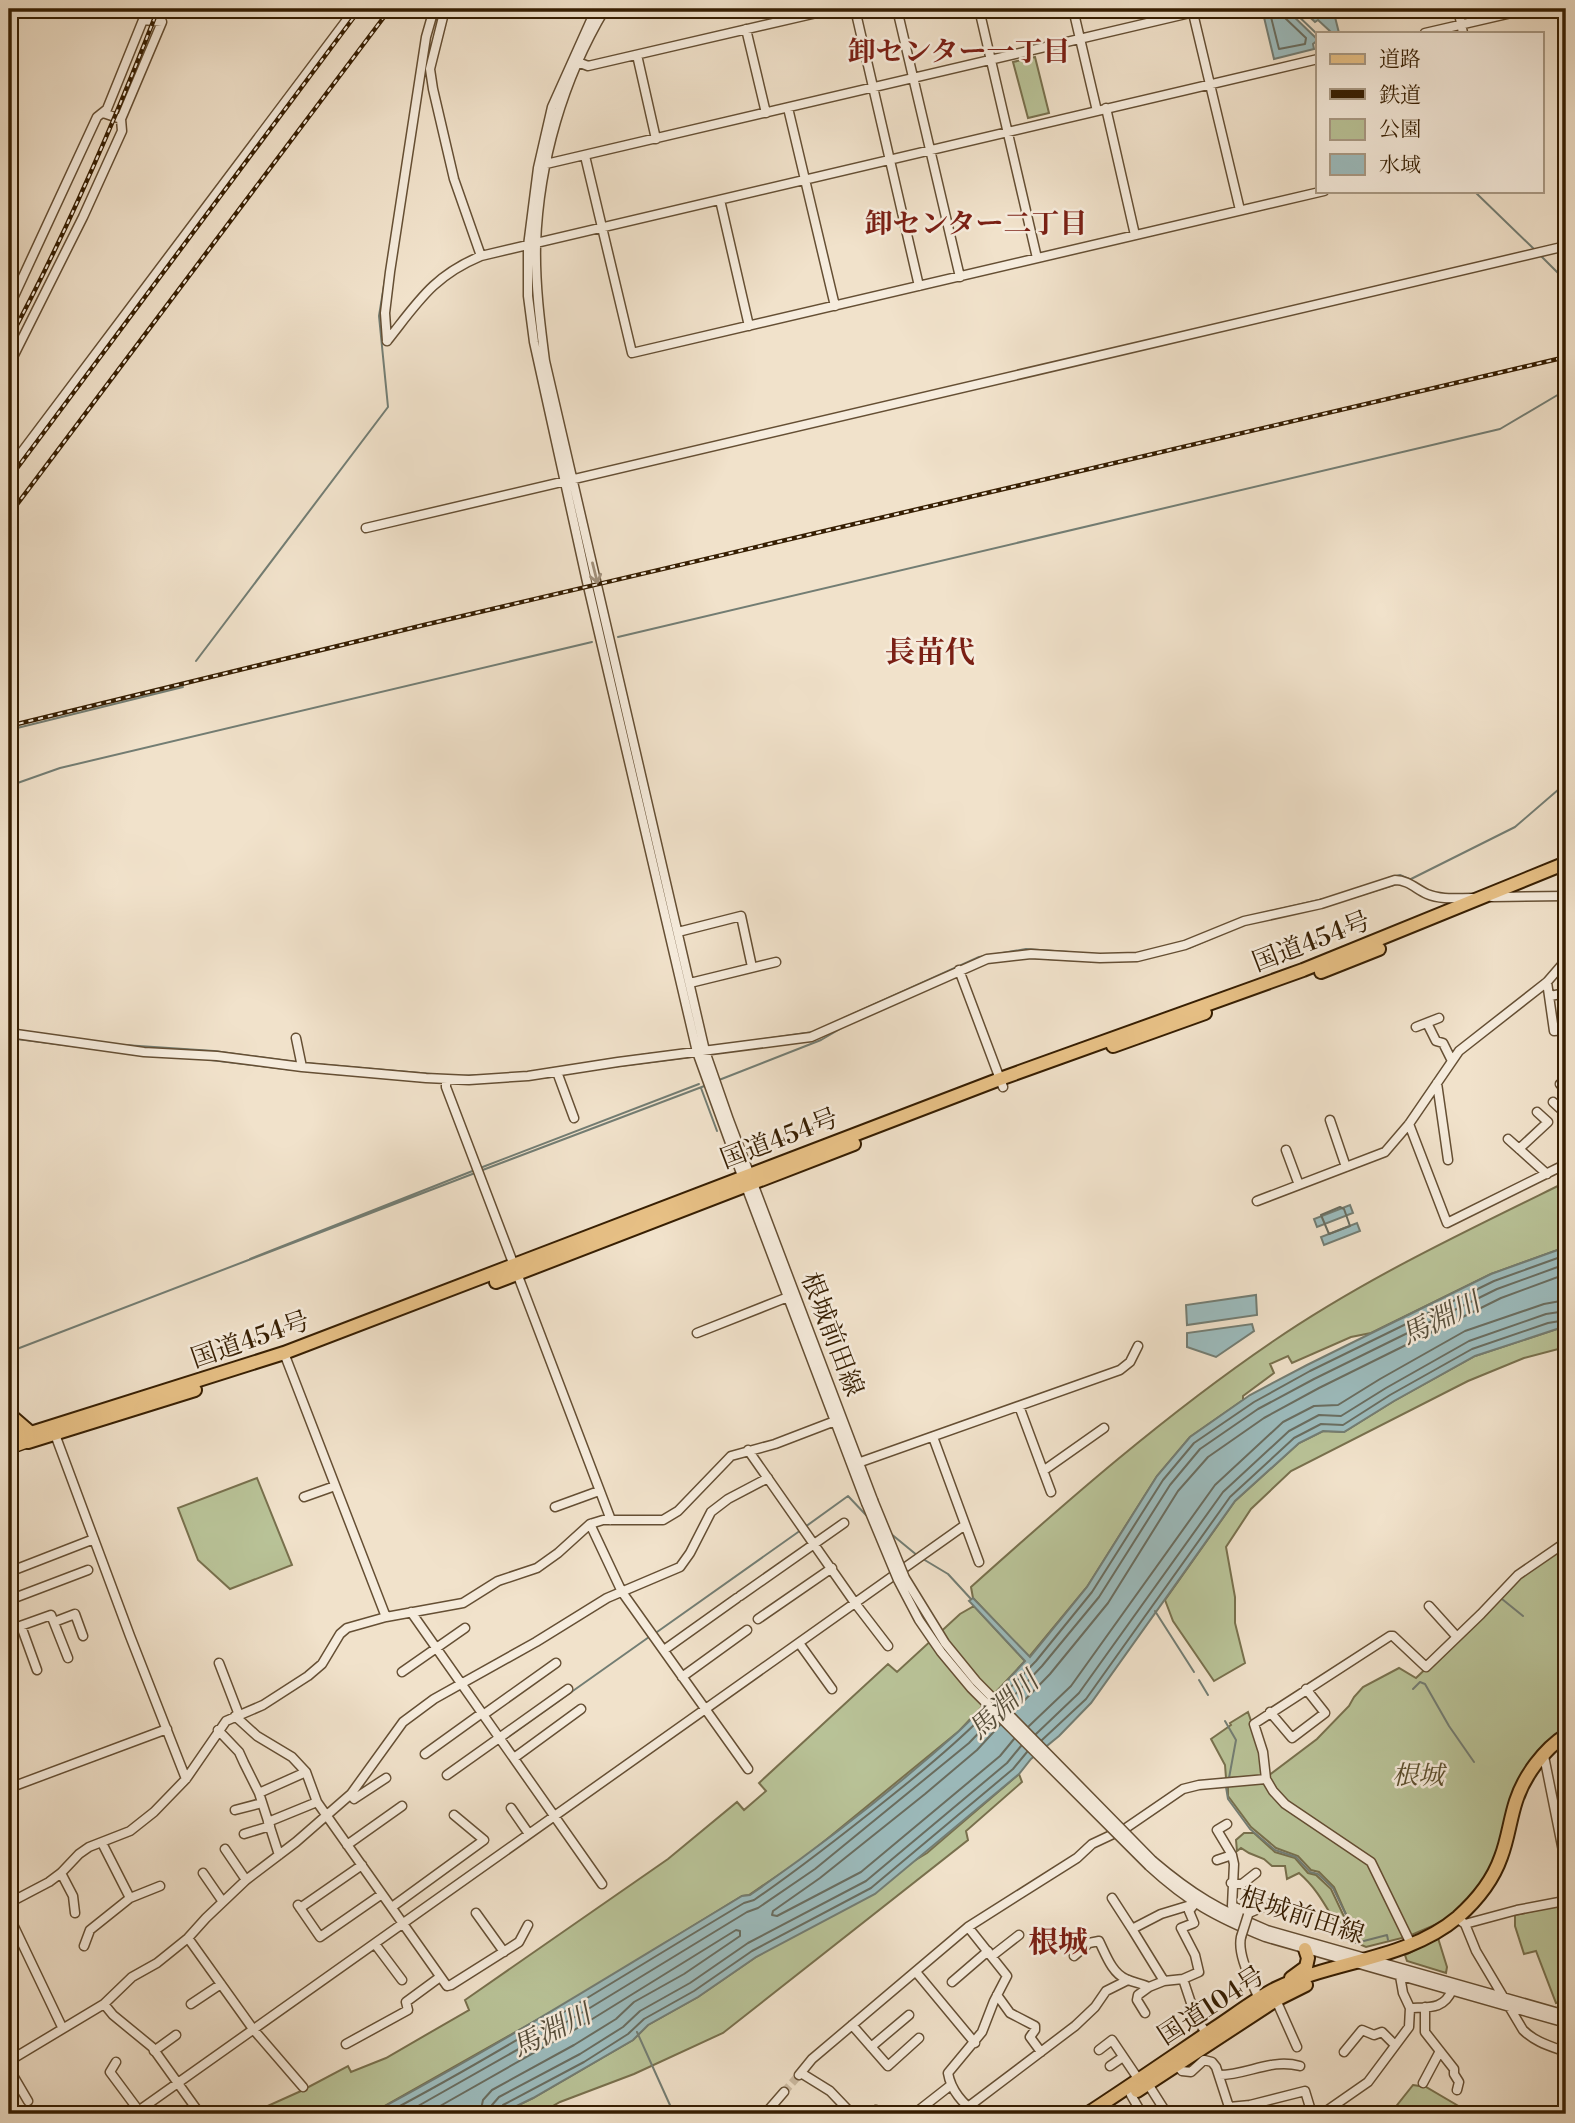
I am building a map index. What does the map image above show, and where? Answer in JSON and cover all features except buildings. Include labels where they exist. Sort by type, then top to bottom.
[{"type":"highway","name":"国道454号","points":[[19,1436],[54,1430],[285,1357],[1303,970],[1566,863]]},
{"type":"highway","name":"国道454号","points":[[1001,1083],[1355,959],[1566,872]]},
{"type":"highway","points":[[9,1414],[19,1436]]},
{"type":"highway","name":"国道104号","points":[[1174,2061],[1207,2034],[1259,1999],[1411,1944],[1461,1921],[1492,1878],[1501,1858],[1520,1791],[1534,1766],[1566,1735]]},
{"type":"highway","points":[[1276,1994],[1306,1967],[1308,1958],[1305,1949]]},
{"type":"highway","name":"国道104号","points":[[1087,2114],[1143,2082],[1276,1994]]},
{"type":"highway","name":"国道104号","points":[[1102,2114],[1131,2095],[1143,2082]]},
{"type":"main road","points":[[9,1449],[19,1436]]},
{"type":"street","points":[[9,469],[355,9]]},
{"type":"street","points":[[434,9],[426,37],[390,272],[385,313],[387,341],[436,281],[462,264],[481,256],[1316,59]]},
{"type":"street","points":[[444,9],[430,69],[454,179],[481,256]]},
{"type":"street","points":[[532,245],[546,164],[559,110],[596,9]]},
{"type":"street","points":[[605,9],[552,107],[533,199],[528,296],[534,342],[690,983],[701,1051]]},
{"type":"street","points":[[575,61],[588,66],[834,9]]},
{"type":"street","points":[[855,9],[919,286]]},
{"type":"street","points":[[897,9],[960,277]]},
{"type":"street","points":[[979,9],[1037,258]]},
{"type":"street","points":[[1073,9],[1135,235]]},
{"type":"street","points":[[546,164],[1193,10],[1207,9]]},
{"type":"street","points":[[1458,9],[1462,29]]},
{"type":"street","points":[[1434,32],[1462,29],[1529,9]]},
{"type":"street","points":[[1193,10],[1240,210]]},
{"type":"street","points":[[9,307],[97,117],[107,109],[144,20],[162,22],[121,119],[122,131],[83,217],[9,365]]},
{"type":"street","points":[[746,29],[766,113]]},
{"type":"street","points":[[637,55],[656,139]]},
{"type":"street","points":[[788,108],[835,306]]},
{"type":"street","points":[[103,113],[121,119]]},
{"type":"street","points":[[585,156],[632,353],[1320,192]]},
{"type":"street","points":[[720,200],[749,326]]},
{"type":"street","points":[[366,528],[1566,246]]},
{"type":"street","points":[[568,480],[701,1051],[748,1180]]},
{"type":"street","points":[[9,1033],[144,1052],[217,1056],[302,1067],[446,1079],[499,1079],[811,1037],[987,959],[1015,954],[1122,958],[1158,953],[1244,921],[1321,904],[1395,880],[1440,898],[1566,895]]},
{"type":"street","points":[[678,932],[741,916],[752,967]]},
{"type":"street","points":[[1257,1201],[1385,1152],[1409,1124],[1459,1051],[1547,982],[1566,960]]},
{"type":"street","points":[[690,983],[776,961]]},
{"type":"street","points":[[959,970],[1001,1083]]},
{"type":"street","points":[[1547,982],[1554,1031],[1566,1030]]},
{"type":"street","points":[[1550,996],[1566,993]]},
{"type":"street","points":[[1416,1027],[1439,1018]]},
{"type":"street","points":[[1427,1023],[1436,1041],[1443,1043],[1452,1061]]},
{"type":"street","points":[[296,1038],[302,1067]]},
{"type":"street","points":[[557,1072],[574,1118]]},
{"type":"street","points":[[446,1079],[446,1087],[514,1270],[611,1520]]},
{"type":"street","points":[[1437,1083],[1448,1160]]},
{"type":"street","points":[[1553,1102],[1566,1114]]},
{"type":"street","points":[[1519,1149],[1548,1122],[1537,1112]]},
{"type":"street","points":[[1330,1121],[1346,1167]]},
{"type":"street","points":[[1409,1124],[1447,1223],[1566,1164]]},
{"type":"street","points":[[1508,1139],[1547,1174]]},
{"type":"street","points":[[1286,1150],[1299,1185]]},
{"type":"street","name":"根城前田線","points":[[748,1180],[788,1297],[835,1421],[855,1463]]},
{"type":"street","name":"根城前田線","points":[[748,1180],[869,1501],[905,1578],[945,1643],[976,1681],[1151,1864],[1197,1901],[1232,1924],[1305,1949],[1362,1961]]},
{"type":"street","points":[[697,1333],[788,1297]]},
{"type":"street","points":[[855,1463],[1120,1370],[1129,1362],[1138,1346]]},
{"type":"street","points":[[285,1357],[386,1617]]},
{"type":"street","points":[[1019,1406],[1051,1492]]},
{"type":"street","points":[[9,1903],[61,1874],[79,1854],[130,1831],[146,1819],[186,1779],[226,1721],[263,1705],[313,1672],[322,1664],[340,1634],[347,1629],[386,1617],[463,1603],[498,1581],[537,1568],[590,1524],[611,1520],[654,1521],[669,1517],[731,1456],[775,1444],[835,1421]]},
{"type":"street","points":[[1043,1471],[1104,1428]]},
{"type":"street","points":[[54,1430],[186,1779]]},
{"type":"street","points":[[933,1437],[979,1562]]},
{"type":"street","points":[[748,1450],[888,1646]]},
{"type":"street","points":[[9,2061],[104,2004],[132,1977],[157,1963],[188,1938],[246,1880],[351,1794],[403,1722],[434,1699],[607,1598],[680,1567],[691,1553],[711,1512],[727,1499],[768,1478]]},
{"type":"street","points":[[304,1497],[335,1486]]},
{"type":"street","points":[[555,1507],[599,1491]]},
{"type":"street","points":[[664,1650],[844,1523]]},
{"type":"street","points":[[590,1524],[622,1592],[748,1769]]},
{"type":"street","points":[[116,2062],[110,2072],[136,2113],[965,1525]]},
{"type":"street","points":[[9,1572],[94,1539]]},
{"type":"street","points":[[1411,1944],[1371,1862],[1285,1804],[1266,1779],[1263,1752],[1254,1724],[1390,1636],[1426,1667],[1518,1575],[1566,1542]]},
{"type":"street","points":[[758,1619],[832,1568]]},
{"type":"street","points":[[9,1600],[88,1570]]},
{"type":"street","points":[[1429,1606],[1457,1637]]},
{"type":"street","points":[[411,1612],[602,1884]]},
{"type":"street","points":[[54,1622],[75,1614],[83,1636]]},
{"type":"street","points":[[9,1630],[51,1615],[68,1658]]},
{"type":"street","points":[[21,1626],[37,1670]]},
{"type":"street","points":[[402,1672],[464,1629]]},
{"type":"street","points":[[682,1677],[747,1630]]},
{"type":"street","points":[[799,1643],[832,1689]]},
{"type":"street","points":[[219,1663],[237,1716],[257,1736],[292,1758],[306,1772],[317,1802],[447,1986],[523,1938],[528,1925]]},
{"type":"street","points":[[425,1754],[556,1663]]},
{"type":"street","points":[[447,1775],[568,1689]]},
{"type":"street","points":[[1270,1712],[1292,1738],[1325,1713],[1306,1689]]},
{"type":"street","points":[[514,1758],[581,1709]]},
{"type":"street","points":[[9,1788],[167,1729]]},
{"type":"street","points":[[218,1730],[239,1752],[259,1793],[279,1855]]},
{"type":"street","points":[[1544,1755],[1566,1866]]},
{"type":"street","points":[[259,1793],[306,1772]]},
{"type":"street","points":[[351,1794],[354,1798],[386,1778]]},
{"type":"street","points":[[852,2114],[830,2091],[800,2074],[813,2059],[968,1927],[1077,1858],[1092,1844],[1126,1828],[1184,1789],[1199,1785],[1266,1779]]},
{"type":"street","points":[[235,1810],[262,1802]]},
{"type":"street","points":[[244,1834],[317,1802]]},
{"type":"street","points":[[348,1845],[402,1806]]},
{"type":"street","points":[[511,1808],[529,1833]]},
{"type":"street","points":[[391,1907],[484,1840],[454,1815]]},
{"type":"street","points":[[1227,1824],[1216,1830],[1234,1864],[1232,1906],[1249,1914]]},
{"type":"street","points":[[102,1843],[130,1898]]},
{"type":"street","points":[[225,1849],[246,1880]]},
{"type":"street","points":[[1217,1860],[1231,1855]]},
{"type":"street","points":[[362,1865],[299,1907],[320,1937],[382,1894]]},
{"type":"street","points":[[203,1873],[222,1902]]},
{"type":"street","points":[[1231,1883],[1242,1884],[1256,1873]]},
{"type":"street","points":[[61,1874],[73,1896],[75,1913]]},
{"type":"street","points":[[84,1945],[90,1930],[130,1898],[160,1886]]},
{"type":"street","points":[[1112,1898],[1164,1981]]},
{"type":"street","points":[[1566,1898],[1559,1902],[1461,1921],[1517,2022],[1530,2037],[1566,2052]]},
{"type":"street","points":[[1132,1929],[1161,1914],[1197,1901]]},
{"type":"street","points":[[1145,2013],[1137,2000],[1138,1995],[1164,1981],[1183,1979],[1199,1972],[1195,1955],[1181,1928],[1194,1923],[1189,1910],[1197,1901]]},
{"type":"street","name":"根城前田線","points":[[1197,1901],[1267,1930],[1362,1961]]},
{"type":"street","points":[[1259,1999],[1239,1941],[1249,1914],[1263,1907]]},
{"type":"street","points":[[476,1913],[504,1952]]},
{"type":"street","points":[[9,1916],[62,2027]]},
{"type":"street","points":[[968,1927],[1007,1976],[996,1995],[982,2032],[948,2073],[951,2085],[976,2114]]},
{"type":"street","points":[[952,1982],[1019,1935]]},
{"type":"street","points":[[188,1938],[253,2029],[303,2087]]},
{"type":"street","points":[[1074,1956],[1089,1942],[1100,1941],[1115,1971],[1128,1980],[1149,1987]]},
{"type":"street","points":[[375,1944],[402,1980]]},
{"type":"street","points":[[1362,1961],[1400,1976],[1566,2023]]},
{"type":"street","points":[[1362,1961],[1566,2015]]},
{"type":"street","points":[[916,1972],[975,2043]]},
{"type":"street","points":[[1322,2114],[1368,2082],[1409,2027],[1410,2008],[1402,1993],[1400,1976]]},
{"type":"street","points":[[345,2045],[408,2010],[406,2002],[440,1977]]},
{"type":"street","points":[[1183,1979],[1196,2018],[1207,2034]]},
{"type":"street","points":[[968,2107],[1095,2007],[1106,1992],[1128,1980]]},
{"type":"street","points":[[191,2004],[221,1984]]},
{"type":"street","points":[[1410,2008],[1441,2005],[1448,2001],[1452,1990]]},
{"type":"street","points":[[1276,1994],[1297,2047]]},
{"type":"street","points":[[996,1995],[1010,2013],[1035,2026],[1030,2037],[1041,2052]]},
{"type":"street","points":[[104,2004],[154,2051],[200,2114]]},
{"type":"street","points":[[1425,2007],[1425,2032],[1454,2069],[1459,2082],[1457,2090]]},
{"type":"street","points":[[871,2047],[909,2015]]},
{"type":"street","points":[[852,2025],[888,2066],[919,2038]]},
{"type":"street","points":[[1344,2052],[1362,2030],[1374,2035],[1382,2032],[1395,2045]]},
{"type":"street","points":[[154,2051],[176,2035]]},
{"type":"street","points":[[1099,2050],[1112,2040],[1167,2114]]},
{"type":"street","points":[[1423,2083],[1440,2051]]},
{"type":"street","points":[[22,2053],[10,2074],[27,2101]]},
{"type":"street","points":[[1110,2066],[1124,2057]]},
{"type":"street","points":[[1174,2061],[1182,2071],[1191,2072],[1204,2060],[1212,2062],[1229,2107]]},
{"type":"street","points":[[1219,2075],[1244,2073],[1284,2062],[1300,2066]]},
{"type":"street","points":[[914,2114],[951,2085]]},
{"type":"street","points":[[1222,2114],[1229,2107],[1250,2105],[1305,2091],[1312,2114]]},
{"type":"street","points":[[765,2114],[784,2092]]},
{"type":"street","points":[[1131,2095],[1142,2114]]},
{"type":"green space","points":[[1035,57],[1049,113],[1028,118],[1013,62]]},
{"type":"green space","points":[[1566,1182],[1566,1247],[1491,1274],[1371,1333],[1351,1337],[1292,1363],[1288,1356],[1270,1364],[1274,1373],[1243,1396],[1243,1400],[1190,1437],[1157,1476],[1087,1587],[1029,1657],[973,1598],[971,1587],[1081,1490],[1232,1370],[1343,1297]]},
{"type":"green space","points":[[1566,1326],[1566,1347],[1524,1358],[1468,1381],[1291,1471],[1251,1509],[1226,1547],[1235,1597],[1235,1623],[1245,1663],[1214,1681],[1173,1621],[1165,1600],[1235,1501],[1299,1443],[1323,1431],[1344,1432],[1475,1356]]},
{"type":"green space","points":[[257,1478],[292,1565],[230,1589],[198,1560],[178,1508]]},
{"type":"green space","name":"根城","points":[[1566,1547],[1566,1729],[1536,1757],[1496,1859],[1471,1899],[1444,1921],[1409,1936],[1377,1868],[1286,1803],[1276,1792],[1268,1776],[1317,1739],[1349,1706],[1363,1687],[1399,1668],[1416,1678],[1498,1600],[1516,1579]]},
{"type":"green space","points":[[974,1606],[1025,1661],[959,1731],[805,1857],[749,1895],[742,1896],[567,2003],[372,2113],[250,2114],[348,2066],[351,2072],[386,2058],[469,2010],[465,2000],[668,1859],[737,1802],[744,1810],[766,1791],[759,1783],[888,1664],[897,1672],[960,1614]]},
{"type":"green space","points":[[1248,1712],[1262,1753],[1262,1776],[1226,1778],[1225,1765],[1211,1739]]},
{"type":"green space","points":[[1019,1774],[1022,1782],[966,1831],[968,1840],[723,2033],[634,2074],[560,2102],[539,2114],[500,2114],[633,2040],[648,2025],[698,1997],[756,1957],[927,1853]]},
{"type":"green space","points":[[1262,1782],[1374,1869],[1402,1938],[1366,1947],[1359,1944],[1334,1887],[1319,1872],[1311,1870],[1298,1856],[1276,1848],[1251,1827],[1228,1796],[1228,1785]]},
{"type":"green space","points":[[1244,1833],[1254,1833],[1275,1852],[1295,1858],[1308,1873],[1316,1875],[1331,1889],[1350,1929],[1351,1939],[1344,1940],[1318,1894],[1299,1873],[1287,1879],[1285,1866],[1272,1866],[1241,1848],[1237,1851],[1236,1840]]},
{"type":"green space","points":[[1566,1904],[1566,1996],[1556,2003],[1536,1951],[1524,1954],[1515,1926],[1515,1915]]},
{"type":"green space","points":[[1438,1938],[1447,1967],[1446,1973],[1407,1961],[1405,1955]]},
{"type":"green space","points":[[1413,2085],[1426,2087],[1467,2111],[1467,2114],[1390,2114]]},
{"type":"water","points":[[1262,9],[1286,9],[1316,38],[1316,42],[1313,44],[1314,49],[1274,59]]},
{"type":"water","points":[[1301,9],[1333,9],[1339,32],[1331,32],[1318,20],[1315,22]]},
{"type":"water","points":[[1350,1205],[1353,1213],[1317,1227],[1314,1219]]},
{"type":"water","points":[[1357,1223],[1360,1231],[1324,1245],[1321,1237]]},
{"type":"water","name":"馬淵川","points":[[1566,1247],[1566,1326],[1475,1356],[1344,1432],[1323,1431],[1299,1443],[1235,1501],[1091,1703],[1059,1736],[1031,1759],[1019,1774],[875,1894],[756,1957],[698,1997],[648,2025],[633,2040],[500,2114],[362,2114],[367,2111],[372,2113],[466,2061],[742,1896],[750,1895],[883,1796],[967,1724],[1025,1661],[969,1601],[973,1598],[1030,1657],[1087,1587],[1157,1476],[1190,1437],[1250,1395],[1307,1365],[1491,1274]]},
{"type":"water","points":[[1256,1295],[1257,1315],[1187,1325],[1186,1305]]},
{"type":"water","points":[[1252,1324],[1254,1331],[1216,1357],[1187,1347],[1187,1333]]},
{"type":"waterway","points":[[1291,9],[1316,33]]},
{"type":"waterway","points":[[424,31],[430,10]]},
{"type":"waterway","points":[[1475,192],[1534,249]]},
{"type":"waterway","points":[[1540,255],[1566,281]]},
{"type":"waterway","points":[[196,661],[388,407],[379,316],[385,279]]},
{"type":"waterway","points":[[618,637],[1500,429],[1566,390]]},
{"type":"waterway","points":[[9,786],[60,768],[592,642]]},
{"type":"waterway","points":[[9,730],[183,687]]},
{"type":"waterway","points":[[1409,880],[1515,827],[1566,783]]},
{"type":"waterway","points":[[1388,878],[1400,875],[1409,879]]},
{"type":"waterway","points":[[1342,901],[1397,884]]},
{"type":"waterway","points":[[1250,916],[1323,899]]},
{"type":"waterway","points":[[1240,926],[1252,923]]},
{"type":"waterway","points":[[1189,948],[1222,934]]},
{"type":"waterway","points":[[844,1018],[979,957],[1026,949],[1069,952]]},
{"type":"waterway","points":[[1030,958],[1123,960],[1180,950]]},
{"type":"waterway","points":[[719,1080],[821,1040],[845,1026]]},
{"type":"waterway","points":[[728,1044],[813,1032]]},
{"type":"waterway","points":[[9,1038],[119,1052]]},
{"type":"waterway","points":[[124,1045],[214,1051],[296,1062]]},
{"type":"waterway","points":[[605,1060],[655,1053]]},
{"type":"waterway","points":[[596,1069],[691,1057]]},
{"type":"waterway","points":[[211,1060],[293,1070]]},
{"type":"waterway","points":[[305,1063],[432,1074]]},
{"type":"waterway","points":[[305,1071],[345,1075]]},
{"type":"waterway","points":[[459,1076],[481,1075]]},
{"type":"waterway","points":[[480,1083],[553,1077]]},
{"type":"waterway","points":[[480,1168],[699,1084]]},
{"type":"waterway","points":[[480,1171],[707,1085]]},
{"type":"waterway","points":[[701,1088],[717,1131]]},
{"type":"waterway","points":[[250,1259],[475,1170]]},
{"type":"waterway","points":[[9,1352],[475,1173]]},
{"type":"waterway","points":[[805,1527],[848,1496],[866,1515]]},
{"type":"waterway","points":[[657,1632],[801,1530]]},
{"type":"waterway","points":[[890,1533],[918,1556]]},
{"type":"waterway","points":[[923,1559],[948,1574],[971,1599]]},
{"type":"waterway","points":[[1502,1599],[1523,1616]]},
{"type":"waterway","points":[[1155,1611],[1194,1672]]},
{"type":"waterway","points":[[505,1739],[649,1637]]},
{"type":"waterway","points":[[1199,1680],[1208,1695]]},
{"type":"waterway","points":[[1413,1689],[1420,1682],[1425,1684],[1474,1762]]},
{"type":"waterway","points":[[1225,1721],[1236,1740],[1229,1778]]},
{"type":"waterway","points":[[1226,1787],[1228,1799],[1250,1829],[1275,1850],[1296,1857],[1310,1872],[1318,1874],[1333,1888],[1352,1927],[1356,1943],[1387,1935],[1388,1940]]},
{"type":"waterway","points":[[637,2032],[674,2114]]},
{"type":"tunnel","points":[[784,2092],[799,2075]]},
{"type":"railway","points":[[9,340],[89,177],[158,9]]},
{"type":"railway","points":[[9,479],[360,9]]},
{"type":"railway","points":[[9,515],[390,9]]},
{"type":"railway","points":[[9,726],[424,625],[1566,357]]},
{"type":"district","name":"卸センター一丁目","points":[[959,51]]},
{"type":"district","name":"卸センター二丁目","points":[[976,223]]},
{"type":"district","name":"長苗代","points":[[930,652]]},
{"type":"district","name":"根城","points":[[1058,1942]]}]
